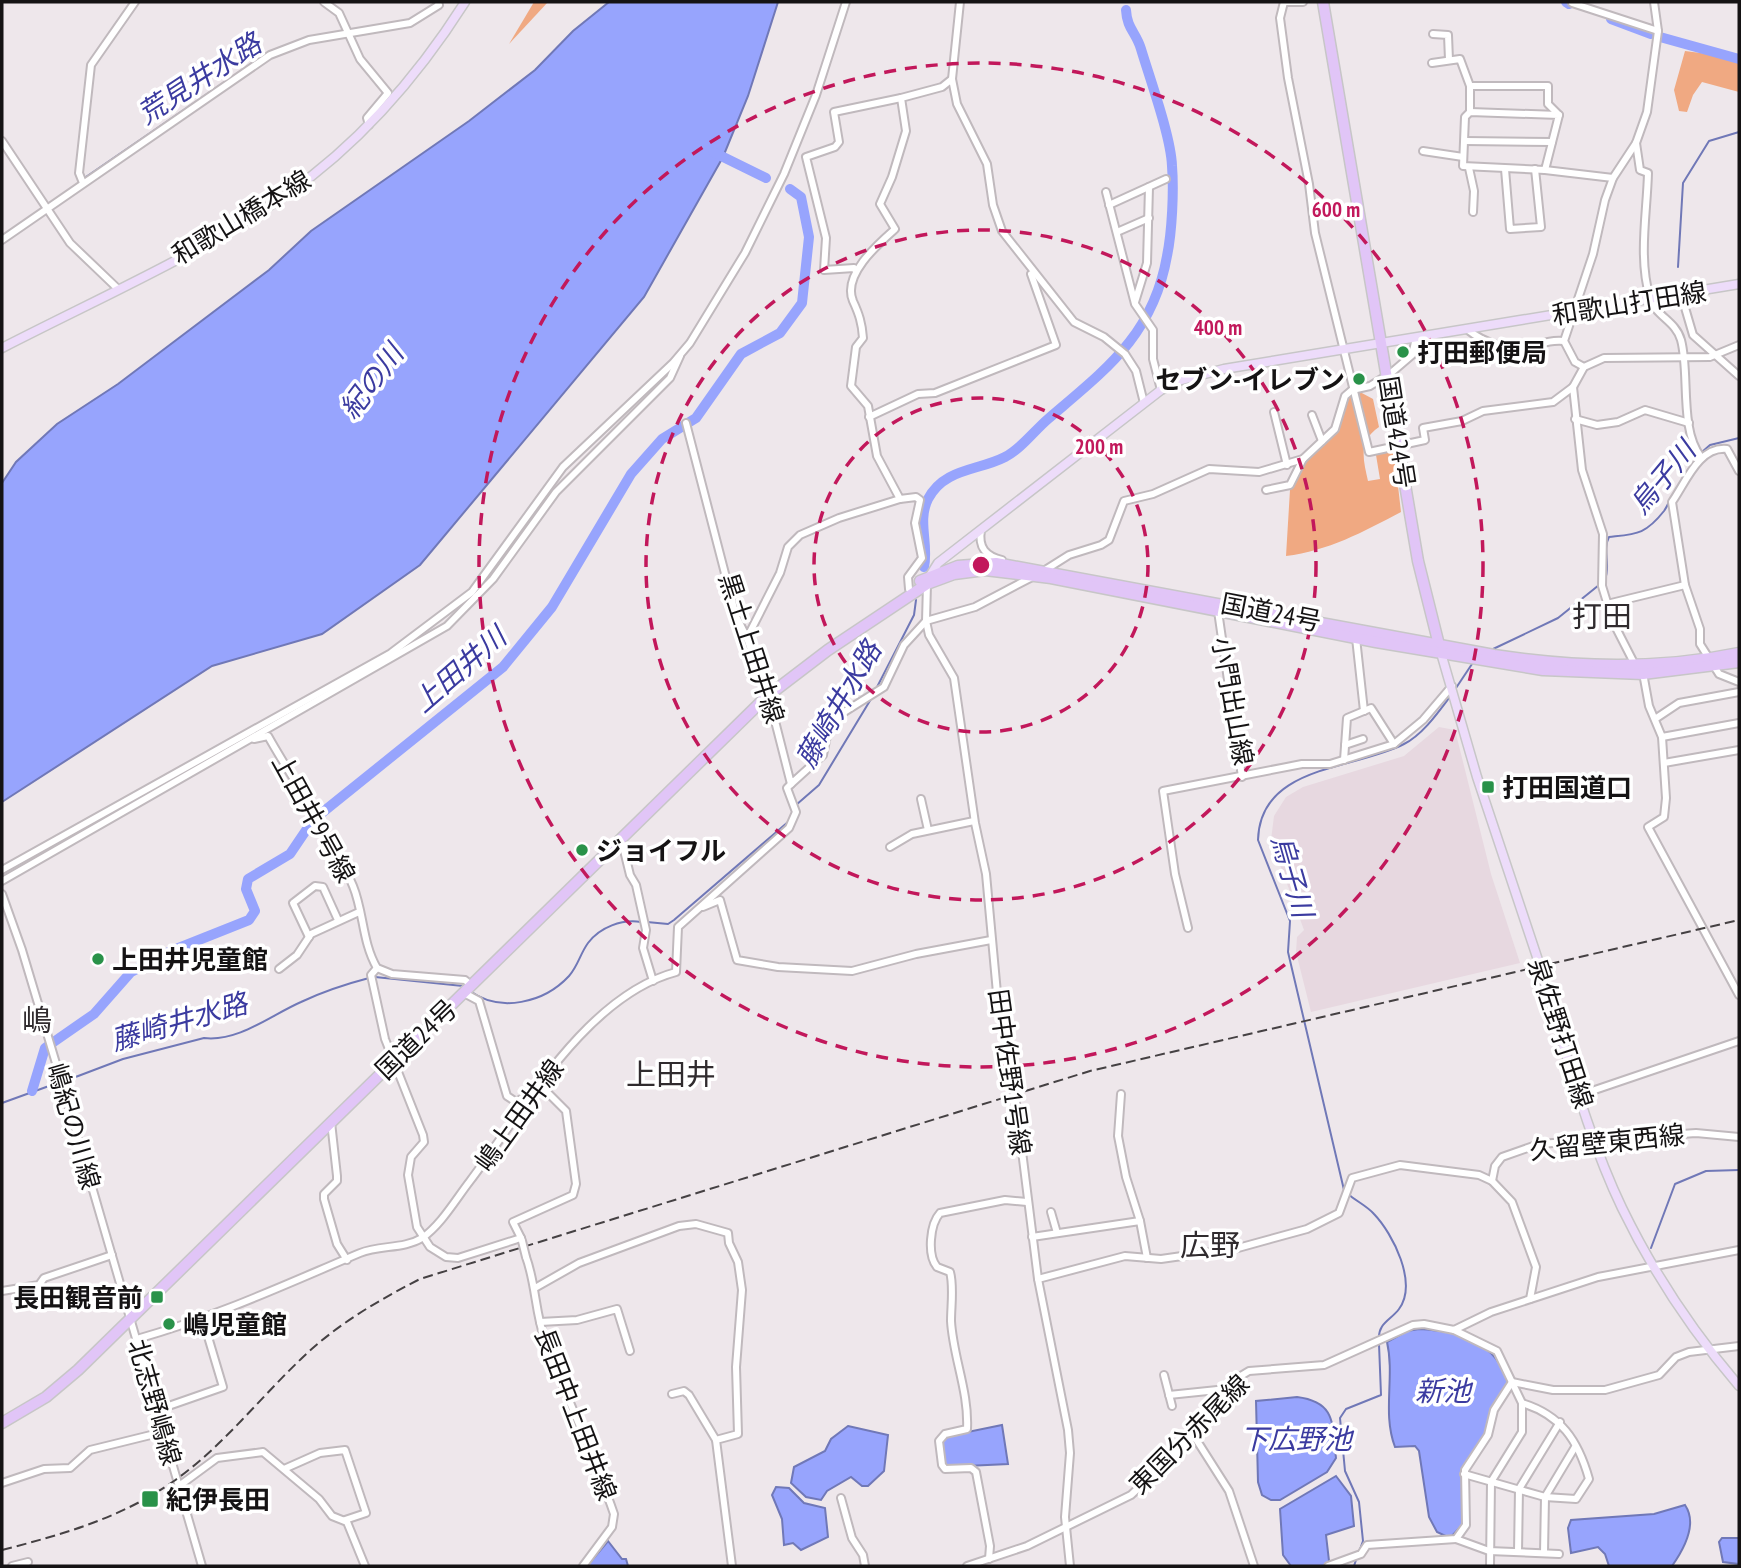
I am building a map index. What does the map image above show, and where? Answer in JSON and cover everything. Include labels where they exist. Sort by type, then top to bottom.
[{"type":"highway","name":"国道424号","points":[[1323,2],[1418,561],[1440,649]]},
{"type":"highway","name":"国道24号","points":[[2,1423],[63,1383],[766,697],[909,589],[928,579],[973,563],[1034,572],[1356,638],[1440,649]]},
{"type":"highway","name":"国道24号","points":[[1034,572],[1045,569],[1490,658],[1641,670],[1716,667],[1739,662]]},
{"type":"highway","name":"国道24号","points":[[828,650],[928,579]]},
{"type":"highway","name":"国道24号","points":[[1641,670],[1739,653]]},
{"type":"main road","name":"和歌山橋本線","points":[[2,348],[234,228],[287,194],[369,125],[413,76],[465,2]]},
{"type":"main road","name":"和歌山打田線","points":[[928,579],[938,564],[1161,390],[1203,373],[1739,284]]},
{"type":"main road","name":"泉佐野打田線","points":[[1440,649],[1477,777],[1580,1095],[1621,1206],[1653,1266],[1708,1348],[1739,1386]]},
{"type":"street","points":[[82,182],[82,126],[89,70],[135,2]]},
{"type":"street","points":[[324,2],[339,13],[360,59],[388,93],[367,118],[369,125]]},
{"type":"street","points":[[2,892],[4,879],[420,643],[463,612],[493,579],[556,492],[670,378],[680,356],[746,253],[784,174],[816,95],[846,2]]},
{"type":"street","points":[[960,2],[952,79],[957,104],[987,164],[998,223],[1010,245],[1074,322],[1104,337],[1125,354],[1136,370],[1144,403]]},
{"type":"street","points":[[1303,2],[1284,2],[1280,18],[1294,118],[1309,184],[1315,233],[1369,452],[1425,440],[1423,428],[1462,421],[1483,411],[1553,402],[1573,387],[1584,367],[1604,358],[1717,355],[1739,345]]},
{"type":"street","points":[[1584,367],[1575,362],[1564,341],[1575,312],[1613,178],[1636,143],[1647,111],[1658,31],[1654,2]]},
{"type":"street","points":[[2,240],[82,182],[264,59],[299,42],[410,23],[438,3]]},
{"type":"street","points":[[1572,4],[1658,31]]},
{"type":"street","points":[[1433,34],[1448,35],[1448,60]]},
{"type":"street","points":[[1432,63],[1460,59],[1470,86],[1470,112],[1465,117],[1463,166],[1535,169],[1613,178]]},
{"type":"street","points":[[856,271],[854,268],[824,270],[827,238],[806,157],[835,147],[839,142],[834,112],[942,87],[952,79]]},
{"type":"street","points":[[1470,86],[1548,86],[1547,101],[1559,115]]},
{"type":"street","points":[[900,499],[877,456],[868,406],[851,386],[856,347],[863,338],[860,310],[852,295],[856,271],[863,259],[894,229],[883,214],[880,204],[892,177],[906,131],[901,98]]},
{"type":"street","points":[[1470,112],[1559,115]]},
{"type":"street","points":[[1545,170],[1559,115]]},
{"type":"street","points":[[2,141],[48,206],[70,243],[117,288]]},
{"type":"street","points":[[1465,141],[1552,142]]},
{"type":"street","points":[[1636,143],[1640,170],[1648,173],[1644,251],[1650,299],[1655,309],[1676,329],[1681,339],[1689,422],[1700,456]]},
{"type":"street","points":[[1423,151],[1463,157]]},
{"type":"street","points":[[1469,168],[1474,191],[1473,212]]},
{"type":"street","points":[[1505,169],[1510,229],[1541,228],[1535,169]]},
{"type":"street","points":[[1109,205],[1166,179]]},
{"type":"street","points":[[1135,304],[1147,262],[1149,187]]},
{"type":"street","points":[[1106,192],[1135,304],[1154,338],[1153,359],[1161,390]]},
{"type":"street","points":[[1116,232],[1149,218]]},
{"type":"street","points":[[869,417],[918,394],[935,393],[1056,345],[1040,308],[1029,269]]},
{"type":"street","points":[[1681,294],[1693,335],[1739,376]]},
{"type":"street","points":[[1468,330],[1497,345],[1513,347],[1530,347],[1552,340],[1564,341]]},
{"type":"street","points":[[1266,490],[1290,485],[1303,459],[1335,429],[1345,396],[1352,390],[1370,386],[1388,375],[1412,355],[1416,338]]},
{"type":"street","points":[[2,870],[391,653],[436,621],[472,592],[563,467],[680,356]]},
{"type":"street","points":[[1573,387],[1582,470],[1603,534],[1602,583],[1607,604],[1631,662],[1641,670],[1649,706],[1662,737],[1666,811],[1660,822],[1648,827],[1739,995]]},
{"type":"street","points":[[1575,419],[1597,425],[1618,422],[1645,410],[1669,416],[1682,423],[1689,422]]},
{"type":"street","points":[[1274,412],[1287,465]]},
{"type":"street","points":[[1312,415],[1322,441]]},
{"type":"street","name":"黒土上田井線","points":[[687,425],[736,617],[747,638],[781,738],[791,784]]},
{"type":"street","points":[[1739,471],[1724,448],[1700,456],[1672,502],[1685,585],[1700,629],[1700,645],[1718,674],[1739,682]]},
{"type":"street","points":[[1045,569],[1069,555],[1109,540],[1124,501],[1153,494],[1209,469],[1259,472],[1303,459]]},
{"type":"street","points":[[747,638],[780,573],[788,547],[800,535],[839,518],[900,499],[916,497],[920,502],[915,523],[922,558],[908,577],[909,589]]},
{"type":"street","points":[[981,530],[981,546],[986,553],[1034,572]]},
{"type":"street","points":[[926,621],[975,607],[1034,572]]},
{"type":"street","name":"田中佐野1号線","points":[[928,579],[926,621],[929,635],[954,678],[974,821],[986,874],[991,940],[1038,1279],[1068,1430],[1070,1453],[1065,1526],[1070,1566]]},
{"type":"street","points":[[1607,604],[1685,585]]},
{"type":"street","name":"小門出山線","points":[[1218,611],[1242,777],[1302,764],[1330,764],[1394,744]]},
{"type":"street","name":"黒土上田井線","points":[[791,784],[822,755],[830,721],[884,687],[904,645],[926,621]]},
{"type":"street","points":[[1356,638],[1364,711]]},
{"type":"street","points":[[1344,760],[1347,718],[1354,712],[1371,708],[1394,744],[1423,720],[1452,686]]},
{"type":"street","points":[[1655,719],[1679,703],[1739,692]]},
{"type":"street","points":[[1662,737],[1739,723]]},
{"type":"street","name":"上田井9号線","points":[[245,741],[268,736],[316,817],[353,886],[366,942],[377,968]]},
{"type":"street","points":[[1345,745],[1363,739]]},
{"type":"street","points":[[1664,764],[1739,750]]},
{"type":"street","points":[[1188,928],[1175,874],[1163,791],[1242,777]]},
{"type":"street","name":"嶋上田井線","points":[[422,1238],[449,1208],[533,1093],[579,1036],[623,999],[653,981],[676,972],[678,927],[787,830],[794,807],[787,788],[791,784]]},
{"type":"street","points":[[921,799],[928,830]]},
{"type":"street","points":[[890,847],[912,834],[974,821]]},
{"type":"street","points":[[621,837],[644,922],[643,947],[653,981]]},
{"type":"street","points":[[309,937],[293,902],[315,886],[323,887],[338,920]]},
{"type":"street","name":"嶋紀の川線","points":[[2,892],[16,929],[131,1318]]},
{"type":"street","points":[[695,910],[720,900],[737,960],[778,967],[852,971],[916,954],[991,940]]},
{"type":"street","points":[[279,969],[297,955],[309,937],[338,920],[359,912]]},
{"type":"street","points":[[533,1093],[528,1093],[516,1102],[507,1096],[479,1001],[467,989],[465,980],[393,974],[377,968],[371,977],[385,1040],[395,1059],[423,1135],[424,1142],[414,1152],[408,1167],[417,1227],[422,1238],[439,1254],[458,1258],[521,1240],[513,1222],[573,1195],[576,1184],[566,1111],[540,1085]]},
{"type":"street","points":[[1580,1095],[1739,1041]]},
{"type":"street","points":[[1121,1094],[1118,1136],[1147,1258]]},
{"type":"street","points":[[331,1122],[337,1181],[324,1194],[324,1199],[337,1244],[347,1260]]},
{"type":"street","name":"久留壁東西線","points":[[1492,1181],[1497,1161],[1539,1144],[1696,1133],[1739,1137]]},
{"type":"street","points":[[1038,1279],[1125,1256],[1161,1259],[1238,1248],[1307,1229],[1339,1213],[1352,1178],[1391,1165],[1479,1175],[1492,1181],[1513,1202],[1536,1267],[1530,1299]]},
{"type":"street","points":[[990,1561],[990,1546],[976,1472],[971,1468],[945,1469],[940,1457],[940,1438],[967,1429],[967,1405],[955,1353],[949,1299],[951,1276],[950,1272],[937,1268],[931,1251],[936,1218],[940,1213],[1004,1200],[1027,1202]]},
{"type":"street","points":[[1051,1212],[1056,1233]]},
{"type":"street","points":[[1032,1237],[1140,1221]]},
{"type":"street","points":[[535,1287],[579,1263],[679,1226],[696,1224],[728,1233],[729,1243],[738,1262],[742,1290],[736,1367],[738,1434],[716,1440]]},
{"type":"street","points":[[137,1339],[203,1320],[369,1250],[422,1238]]},
{"type":"street","name":"長田中上田井線","points":[[521,1240],[535,1287],[540,1322],[614,1514],[612,1527],[583,1566]]},
{"type":"street","points":[[1454,1330],[1491,1312],[1598,1277],[1739,1250]]},
{"type":"street","points":[[2,1292],[39,1285],[44,1278],[112,1255]]},
{"type":"street","points":[[540,1322],[577,1320],[617,1309],[630,1352]]},
{"type":"street","name":"北志野嶋線","points":[[131,1318],[202,1566]]},
{"type":"street","points":[[157,1410],[223,1387],[203,1320]]},
{"type":"street","name":"東国分赤尾線","points":[[967,1566],[990,1561],[1027,1546],[1130,1495],[1194,1436],[1228,1389],[1249,1371],[1324,1365],[1413,1325],[1424,1324],[1454,1330],[1497,1351],[1522,1404]]},
{"type":"street","points":[[1456,1539],[1466,1525],[1464,1474],[1488,1435],[1500,1399],[1512,1382],[1553,1390],[1605,1390],[1659,1375],[1676,1357],[1708,1348],[1739,1346]]},
{"type":"street","points":[[1164,1374],[1172,1406]]},
{"type":"street","points":[[1170,1395],[1228,1389]]},
{"type":"street","points":[[672,1394],[684,1391],[689,1395],[716,1440],[732,1566]]},
{"type":"street","points":[[1464,1474],[1491,1482],[1519,1489],[1545,1497],[1576,1499],[1589,1479],[1560,1422],[1544,1410],[1522,1404],[1522,1432],[1491,1482],[1490,1566]]},
{"type":"street","points":[[1518,1552],[1519,1489],[1560,1422]]},
{"type":"street","points":[[2,1483],[44,1469],[70,1468],[90,1450],[163,1432]]},
{"type":"street","points":[[1194,1436],[1229,1491],[1254,1566]]},
{"type":"street","points":[[1544,1553],[1545,1497],[1575,1447]]},
{"type":"street","points":[[178,1486],[208,1463],[233,1455],[263,1452],[319,1500],[332,1516],[345,1520],[366,1512],[345,1450],[320,1453],[284,1469]]},
{"type":"street","points":[[841,1498],[852,1538],[863,1555],[865,1566]]},
{"type":"street","points":[[345,1520],[365,1566]]},
{"type":"street","points":[[1328,1566],[1358,1555],[1367,1545],[1456,1539],[1489,1551],[1559,1553]]},
{"type":"street","points":[[12,1566],[28,1562]]},
{"type":"shaded area","points":[[534,2],[548,2],[509,44]]},
{"type":"shaded area","points":[[1685,51],[1716,55],[1739,63],[1739,92],[1702,82],[1693,95],[1687,112],[1679,111],[1674,90]]},
{"type":"shaded area","points":[[1360,392],[1373,399],[1379,427],[1372,432],[1365,444],[1364,458],[1368,481],[1380,479],[1376,455],[1394,451],[1401,512],[1331,545],[1286,556],[1290,490],[1306,462],[1339,431],[1349,396]]},
{"type":"shaded area","points":[[1439,727],[1455,730],[1491,874],[1520,963],[1311,1012],[1296,952],[1297,937],[1304,930],[1271,840],[1274,816],[1286,797],[1303,787],[1404,756]]},
{"type":"water","name":"紀の川","points":[[609,2],[778,2],[748,96],[723,157],[644,297],[420,565],[322,634],[212,666],[2,802],[2,483],[16,462],[57,424],[118,384],[269,270],[311,231],[469,121],[535,70],[573,31]]},
{"type":"water","name":"新池","points":[[1419,1329],[1449,1332],[1474,1341],[1495,1357],[1508,1383],[1486,1434],[1464,1471],[1464,1523],[1450,1538],[1437,1532],[1429,1517],[1419,1451],[1415,1446],[1395,1447],[1389,1421],[1390,1368],[1387,1342],[1407,1331]]},
{"type":"water","name":"下広野池","points":[[1297,1397],[1319,1404],[1326,1410],[1332,1426],[1336,1458],[1327,1472],[1280,1500],[1271,1500],[1262,1495],[1258,1482],[1256,1401]]},
{"type":"water","points":[[1002,1425],[1008,1464],[945,1467],[940,1448],[943,1437]]},
{"type":"water","points":[[848,1426],[888,1435],[884,1471],[868,1486],[862,1486],[851,1477],[827,1491],[821,1500],[806,1497],[791,1483],[794,1467],[825,1451],[831,1439]]},
{"type":"water","points":[[1336,1476],[1351,1496],[1354,1526],[1326,1535],[1329,1561],[1324,1566],[1291,1566],[1283,1555],[1280,1509]]},
{"type":"water","points":[[776,1487],[789,1488],[804,1503],[825,1508],[828,1537],[801,1550],[793,1543],[784,1545],[782,1519],[772,1495]]},
{"type":"water","points":[[1685,1505],[1689,1512],[1690,1528],[1685,1544],[1672,1566],[1609,1566],[1605,1554],[1598,1547],[1571,1553],[1568,1528],[1571,1520],[1654,1514]]},
{"type":"water","points":[[1722,1538],[1739,1538],[1739,1564],[1723,1562],[1719,1542]]},
{"type":"water","points":[[608,1541],[622,1559],[626,1559],[628,1566],[587,1566]]},
{"type":"waterway","name":"藤崎井水路","points":[[924,567],[923,516],[928,499],[935,489],[952,476],[1011,454],[1089,384],[1124,349],[1138,330],[1151,308],[1160,284],[1171,224],[1171,154],[1139,43],[1128,22],[1126,10]]},
{"type":"waterway","name":"藤崎井水路","points":[[1611,19],[1651,34]]},
{"type":"waterway","name":"荒見井水路","points":[[281,48],[308,37]]},
{"type":"waterway","name":"藤崎井水路","points":[[1660,37],[1739,59]]},
{"type":"waterway","name":"荒見井水路","points":[[83,179],[263,56]]},
{"type":"waterway","points":[[1678,267],[1683,183],[1709,141],[1739,132]]},
{"type":"waterway","name":"上田井川","points":[[713,152],[766,178]]},
{"type":"waterway","name":"荒見井水路","points":[[2,236],[79,183]]},
{"type":"waterway","name":"上田井川","points":[[32,1091],[45,1048],[94,1014],[131,972],[171,951],[249,920],[255,911],[246,889],[248,879],[290,854],[313,820],[503,667],[552,607],[631,474],[662,439],[696,418],[741,354],[780,333],[802,303],[809,237],[801,197],[790,189]]},
{"type":"waterway","name":"烏子川","points":[[1702,452],[1710,445],[1739,438]]},
{"type":"waterway","name":"烏子川","points":[[1688,472],[1698,456]]},
{"type":"waterway","name":"烏子川","points":[[1605,579],[1609,537],[1633,534],[1651,525],[1664,511],[1676,491]]},
{"type":"waterway","name":"烏子川","points":[[1491,650],[1558,618],[1599,585]]},
{"type":"waterway","name":"藤崎井水路","points":[[875,691],[914,615],[916,600]]},
{"type":"waterway","name":"烏子川","points":[[1454,691],[1472,664]]},
{"type":"waterway","name":"烏子川","points":[[1344,1190],[1288,952],[1290,921],[1258,840],[1263,815],[1274,797],[1292,784],[1336,766],[1383,753],[1411,740],[1429,724],[1449,698]]},
{"type":"waterway","name":"藤崎井水路","points":[[796,805],[819,785],[871,699]]},
{"type":"waterway","name":"藤崎井水路","points":[[647,922],[668,924],[674,920],[788,822]]},
{"type":"waterway","name":"藤崎井水路","points":[[470,991],[495,1002],[521,1002],[535,998],[547,993],[569,976],[593,937],[619,923],[641,922]]},
{"type":"waterway","name":"藤崎井水路","points":[[375,977],[463,986]]},
{"type":"waterway","name":"藤崎井水路","points":[[65,1081],[123,1059],[204,1038],[242,1032],[309,998],[369,978]]},
{"type":"waterway","name":"藤崎井水路","points":[[2,1103],[60,1082]]},
{"type":"waterway","points":[[1651,1248],[1675,1184],[1706,1171],[1739,1170]]},
{"type":"waterway","name":"烏子川","points":[[1348,1194],[1371,1211],[1389,1234],[1401,1259],[1404,1273],[1404,1298],[1399,1309],[1383,1325],[1379,1339]]},
{"type":"waterway","name":"烏子川","points":[[1359,1552],[1363,1541],[1359,1502],[1345,1471],[1340,1418],[1346,1409],[1381,1395],[1379,1344]]},
{"type":"waterway","name":"烏子川","points":[[1354,1566],[1357,1557]]},
{"type":"railway","points":[[2,1550],[70,1531],[113,1515],[154,1494],[192,1468],[328,1335],[373,1305],[420,1279],[1090,1071],[1739,920]]},
{"type":"place","name":"打田郵便局","points":[[1403,352]]},
{"type":"place","name":"セブン-イレブン","points":[[1359,379]]},
{"type":"place","name":"打田国道口","points":[[1488,787]]},
{"type":"place","name":"ジョイフル","points":[[582,850]]},
{"type":"place","name":"上田井児童館","points":[[98,959]]},
{"type":"place","name":"長田観音前","points":[[157,1297]]},
{"type":"place","name":"嶋児童館","points":[[169,1324]]},
{"type":"place","name":"紀伊長田","points":[[150,1499]]},
{"type":"district","name":"打田","points":[[1602,615]]},
{"type":"district","name":"嶋","points":[[37,1019]]},
{"type":"district","name":"上田井","points":[[671,1073]]},
{"type":"district","name":"広野","points":[[1210,1244]]}]
